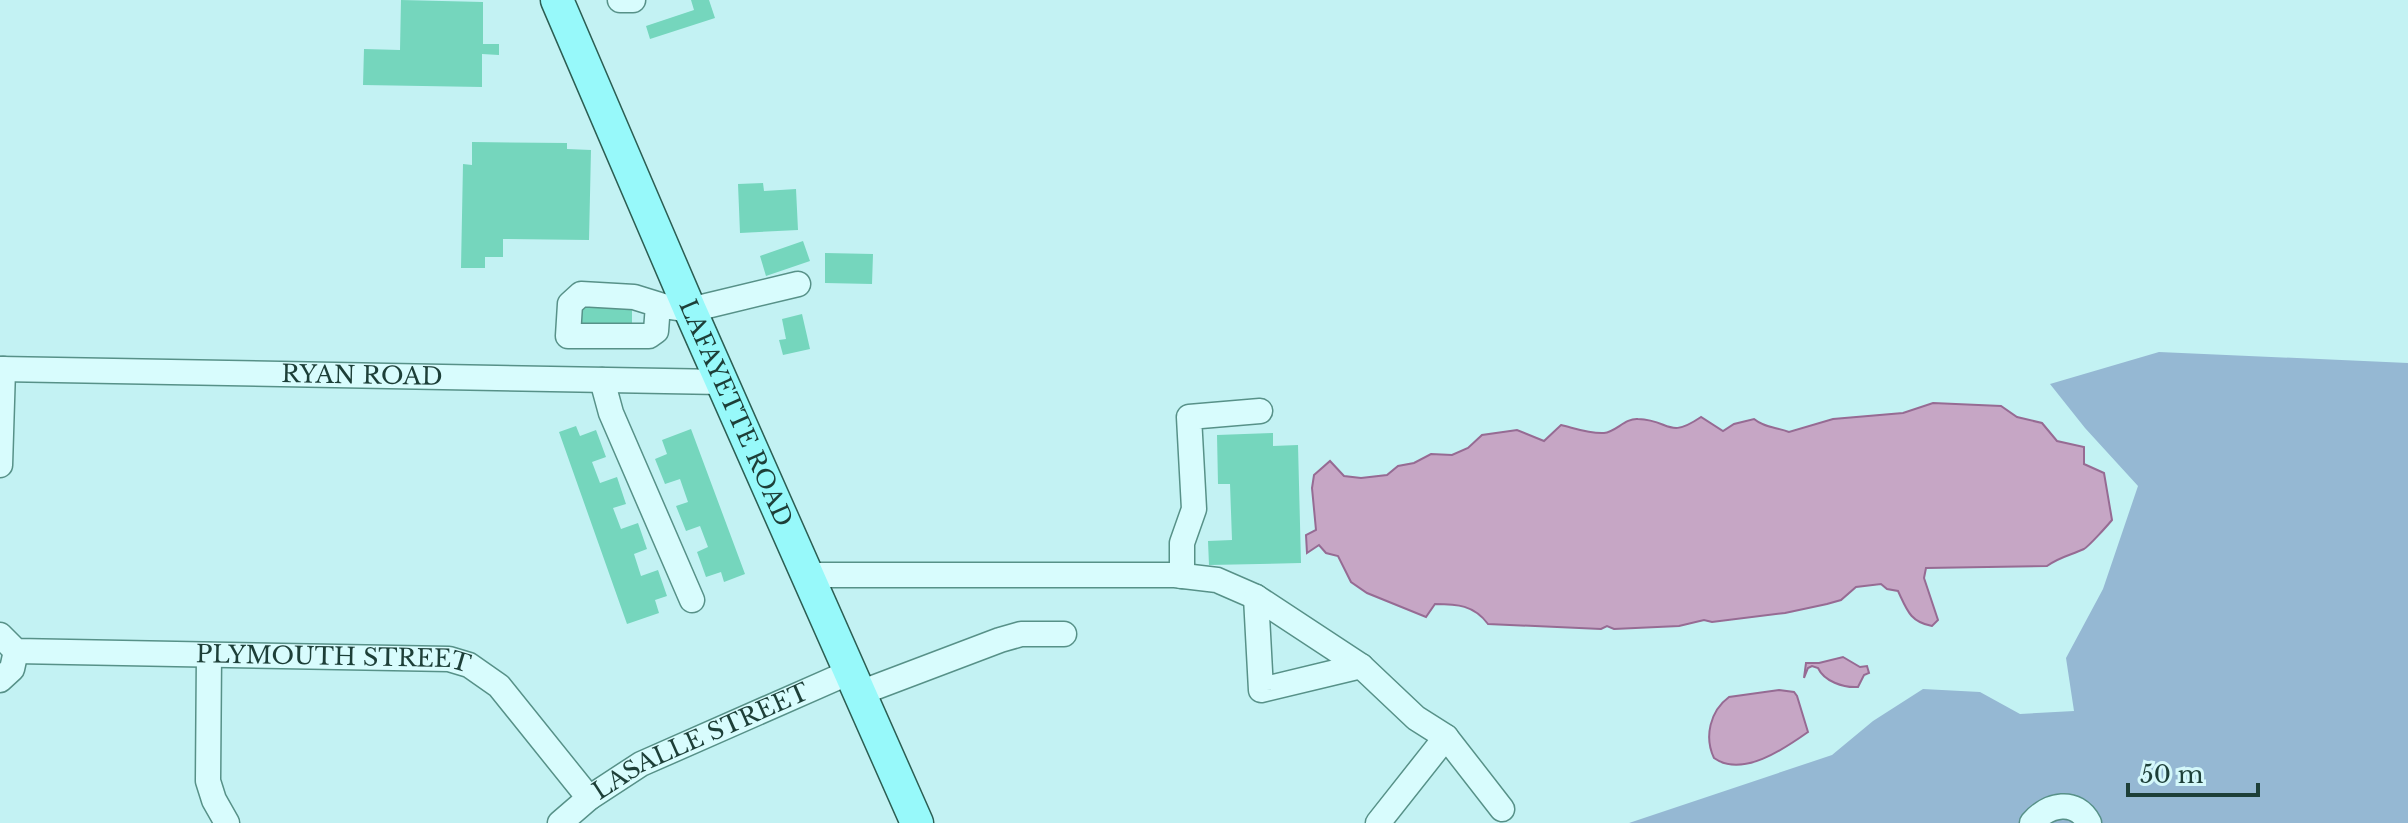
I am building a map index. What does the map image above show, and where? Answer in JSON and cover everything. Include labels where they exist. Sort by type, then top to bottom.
[{"type":"main road","name":"LAFAYETTE ROAD","points":[[566,3],[690,310],[917,823]]},
{"type":"street","points":[[620,0],[633,0]]},
{"type":"street","points":[[658,305],[656,331],[649,336],[568,336],[570,304],[581,294],[634,297],[690,310],[798,284]]},
{"type":"street","points":[[592,337],[597,380],[692,600]]},
{"type":"street","points":[[0,465],[1,369]]},
{"type":"street","name":"RYAN ROAD","points":[[1,369],[722,382]]},
{"type":"street","points":[[1182,576],[1182,543],[1194,509],[1189,417],[1260,411]]},
{"type":"street","points":[[807,575],[1182,576],[1217,580],[1256,597],[1361,666],[1416,718],[1446,737],[1502,809]]},
{"type":"street","points":[[1256,597],[1261,690],[1361,666]]},
{"type":"street","name":"LASALLE STREET","points":[[560,823],[589,798],[641,764],[855,683],[1021,634],[1064,634]]},
{"type":"street","name":"PLYMOUTH STREET","points":[[0,680],[12,669],[8,643],[209,655],[436,658],[469,665],[499,686],[589,798]]},
{"type":"street","points":[[209,655],[208,781],[227,823]]},
{"type":"street","points":[[1378,823],[1446,737]]},
{"type":"street","points":[[2032,823],[2049,808],[2059,806],[2081,812],[2089,823]]},
{"type":"shaded area","points":[[2159,352],[2408,363],[2408,823],[1629,823],[1832,755],[1873,721],[1923,689],[1980,692],[2020,714],[2074,711],[2066,658],[2103,589],[2138,486],[2050,384]]},
{"type":"shaded area","points":[[1933,403],[2001,406],[2017,417],[2042,423],[2057,441],[2084,447],[2084,464],[2104,473],[2112,520],[2084,549],[2047,566],[1926,568],[1924,578],[1938,620],[1932,626],[1914,618],[1898,591],[1881,584],[1856,587],[1841,600],[1785,613],[1712,622],[1704,620],[1679,626],[1614,629],[1607,626],[1601,629],[1488,624],[1471,609],[1443,604],[1435,604],[1426,617],[1367,593],[1351,582],[1338,556],[1326,553],[1319,545],[1307,553],[1306,535],[1316,530],[1312,488],[1314,475],[1330,461],[1344,476],[1361,478],[1387,475],[1398,466],[1414,463],[1431,454],[1452,455],[1468,448],[1482,435],[1517,430],[1544,441],[1561,425],[1604,433],[1633,419],[1675,428],[1701,417],[1723,431],[1734,424],[1754,419],[1789,432],[1833,419],[1903,413]]},
{"type":"shaded area","points":[[1843,657],[1860,667],[1867,666],[1869,673],[1864,675],[1858,687],[1835,683],[1812,666],[1804,678],[1806,663]]},
{"type":"shaded area","points":[[1779,690],[1794,692],[1797,696],[1808,732],[1775,753],[1750,763],[1737,765],[1714,758],[1709,733],[1713,717],[1722,703],[1729,697]]},
{"type":"building","points":[[401,0],[483,2],[483,44],[499,44],[499,55],[482,54],[482,87],[363,85],[364,49],[400,50]]},
{"type":"building","points":[[691,0],[709,0],[715,18],[650,39],[646,26],[694,10]]},
{"type":"building","points":[[472,142],[567,143],[567,149],[591,150],[589,240],[503,239],[503,257],[485,257],[485,268],[461,268],[463,164],[472,165]]},
{"type":"building","points":[[763,183],[764,191],[796,189],[798,230],[740,233],[738,184]]},
{"type":"building","points":[[803,241],[810,261],[766,276],[760,256]]},
{"type":"building","points":[[825,253],[873,254],[872,284],[825,283]]},
{"type":"building","points":[[579,303],[632,303],[632,330],[579,329]]},
{"type":"building","points":[[802,314],[810,349],[783,355],[779,340],[786,339],[782,319]]},
{"type":"building","points":[[576,426],[580,436],[596,430],[606,457],[592,462],[600,483],[617,477],[626,504],[613,508],[621,529],[638,523],[647,549],[634,554],[641,576],[658,570],[667,596],[655,600],[659,613],[627,624],[559,432]]},
{"type":"building","points":[[691,429],[745,574],[724,582],[721,572],[706,577],[697,552],[708,547],[700,526],[686,531],[676,506],[688,502],[680,479],[665,484],[655,459],[667,454],[662,440]]},
{"type":"building","points":[[1273,433],[1273,446],[1298,445],[1301,563],[1209,565],[1208,541],[1232,540],[1230,484],[1218,484],[1217,435]]}]
